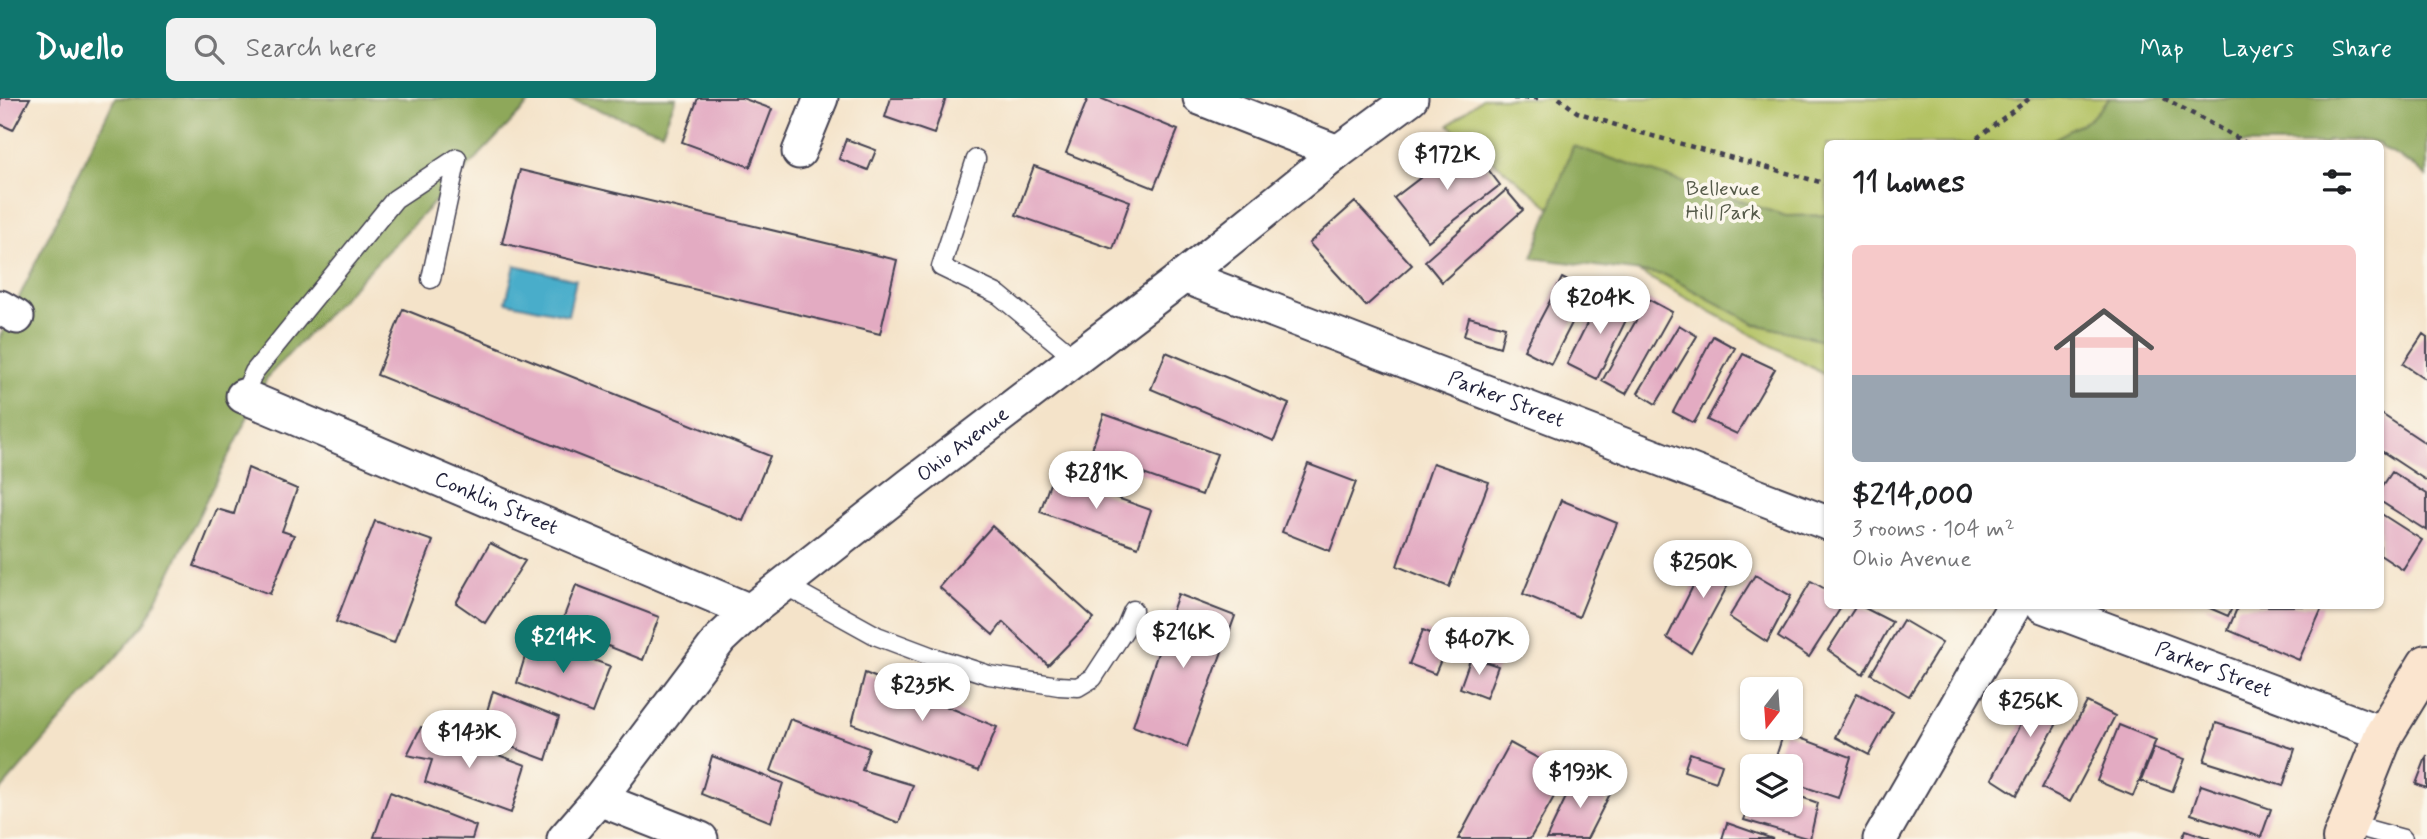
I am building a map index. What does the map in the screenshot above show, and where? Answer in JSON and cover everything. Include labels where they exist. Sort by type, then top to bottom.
[{"type":"main road","points":[[2345,832],[2384,734],[2427,664]]},
{"type":"street","points":[[799,152],[821,98]]},
{"type":"street","points":[[1200,98],[1338,152]]},
{"type":"street","name":"Ohio Avenue","points":[[564,839],[599,799],[720,639],[750,611],[1411,98]]},
{"type":"street","name":"Parker Street","points":[[1185,276],[1824,522]]},
{"type":"street","name":"Conklin Street","points":[[243,396],[750,611]]},
{"type":"street","points":[[1880,839],[2012,609]]},
{"type":"street","name":"Parker Street","points":[[2051,609],[2384,734]]},
{"type":"street","points":[[599,799],[701,839]]},
{"type":"lane","points":[[243,396],[254,372],[394,199],[457,158],[430,279]]},
{"type":"lane","points":[[976,159],[941,267],[999,295],[1076,359]]},
{"type":"lane","points":[[783,584],[877,636],[919,652],[989,675],[1059,686],[1078,687],[1093,678],[1125,629],[1133,610]]},
{"type":"lane","points":[[2345,832],[2403,839]]},
{"type":"path","points":[[1513,98],[1538,98]]},
{"type":"path","points":[[1559,98],[1577,112],[1631,130],[1824,183]]},
{"type":"path","points":[[1974,140],[2030,98]]},
{"type":"path","points":[[2164,98],[2241,140]]},
{"type":"green space","points":[[115,98],[534,98],[268,376],[145,624],[0,791],[0,337]]},
{"type":"green space","points":[[565,98],[676,98],[662,132]]},
{"type":"green space","name":"Bellevue Hill Park","points":[[1482,98],[2263,98],[2240,140],[1824,140],[1824,374],[1619,261],[1449,125]]},
{"type":"green space","points":[[2110,98],[2427,98],[2427,177],[2412,164],[2384,149],[2384,140],[2052,140],[2090,119]]},
{"type":"green space","points":[[1573,146],[1786,216],[1824,215],[1824,340],[1755,324],[1665,275],[1532,258]]},
{"type":"water","points":[[515,265],[576,280],[568,315],[506,302]]},
{"type":"building","points":[[0,98],[30,98],[13,130],[0,124]]},
{"type":"building","points":[[698,98],[742,98],[772,109],[750,167],[682,142]]},
{"type":"building","points":[[891,98],[946,98],[934,134],[885,117]]},
{"type":"building","points":[[1088,98],[1100,98],[1178,130],[1154,188],[1066,153]]},
{"type":"building","points":[[846,139],[876,150],[868,170],[839,159]]},
{"type":"building","points":[[1467,142],[1500,185],[1428,241],[1394,198]]},
{"type":"building","points":[[1034,166],[1130,201],[1113,249],[1016,215]]},
{"type":"building","points":[[520,170],[897,260],[880,334],[502,243]]},
{"type":"building","points":[[1506,190],[1523,210],[1442,282],[1425,261]]},
{"type":"building","points":[[1355,202],[1412,265],[1366,306],[1309,243]]},
{"type":"building","points":[[1562,278],[1588,292],[1551,364],[1524,350]]},
{"type":"building","points":[[1602,293],[1632,308],[1597,379],[1567,364]]},
{"type":"building","points":[[1648,299],[1672,312],[1626,394],[1602,381]]},
{"type":"building","points":[[403,309],[770,456],[743,521],[377,375]]},
{"type":"building","points":[[1469,317],[1505,327],[1500,347],[1464,336]]},
{"type":"building","points":[[1679,325],[1697,336],[1656,404],[1638,393]]},
{"type":"building","points":[[2423,334],[2427,337],[2427,380],[2403,364]]},
{"type":"building","points":[[1713,336],[1735,348],[1694,423],[1673,412]]},
{"type":"building","points":[[1166,352],[1289,404],[1274,441],[1151,389]]},
{"type":"building","points":[[1743,354],[1775,369],[1737,434],[1707,420]]},
{"type":"building","points":[[1104,414],[1217,454],[1202,495],[1090,455]]},
{"type":"building","points":[[2384,416],[2427,444],[2427,481],[2384,453]]},
{"type":"building","points":[[1433,463],[1489,482],[1449,587],[1397,566]]},
{"type":"building","points":[[1308,464],[1356,482],[1330,551],[1282,532]]},
{"type":"building","points":[[248,468],[297,489],[282,531],[294,535],[270,594],[194,566],[217,509],[234,514]]},
{"type":"building","points":[[2392,472],[2427,494],[2427,531],[2384,504],[2384,484]]},
{"type":"building","points":[[1053,475],[1151,510],[1138,547],[1040,512]]},
{"type":"building","points":[[1561,500],[1617,523],[1579,617],[1523,594]]},
{"type":"building","points":[[2384,516],[2422,540],[2403,570],[2384,558]]},
{"type":"building","points":[[375,521],[433,541],[394,643],[336,622]]},
{"type":"building","points":[[992,526],[1094,618],[1048,665],[1003,622],[993,635],[939,587]]},
{"type":"building","points":[[490,543],[525,561],[485,623],[456,603]]},
{"type":"building","points":[[1712,548],[1740,563],[1691,653],[1667,638]]},
{"type":"building","points":[[1755,575],[1791,596],[1767,642],[1729,617]]},
{"type":"building","points":[[1811,581],[1824,588],[1824,609],[1840,609],[1809,657],[1778,637]]},
{"type":"building","points":[[576,585],[659,617],[643,660],[560,627]]},
{"type":"building","points":[[1178,594],[1235,616],[1187,747],[1133,726]]},
{"type":"building","points":[[1854,609],[1867,609],[1892,622],[1863,674],[1828,650]]},
{"type":"building","points":[[2212,609],[2232,609],[2228,616]]},
{"type":"building","points":[[2237,609],[2322,609],[2299,660],[2228,630]]},
{"type":"building","points":[[1903,620],[1942,643],[1909,696],[1871,674]]},
{"type":"building","points":[[1423,630],[1449,641],[1435,674],[1409,664]]},
{"type":"building","points":[[531,637],[610,666],[592,713],[517,683]]},
{"type":"building","points":[[1471,657],[1498,666],[1486,698],[1460,688]]},
{"type":"building","points":[[865,673],[997,727],[978,771],[852,724]]},
{"type":"building","points":[[2040,686],[2070,700],[2017,795],[1992,779]]},
{"type":"building","points":[[493,691],[559,717],[546,760],[480,735]]},
{"type":"building","points":[[1857,693],[1893,712],[1869,755],[1835,737]]},
{"type":"building","points":[[2087,702],[2115,716],[2070,802],[2042,788]]},
{"type":"building","points":[[790,719],[869,748],[862,770],[913,785],[899,823],[771,771]]},
{"type":"building","points":[[2216,723],[2295,749],[2283,786],[2204,761]]},
{"type":"building","points":[[2119,725],[2156,740],[2133,796],[2097,781]]},
{"type":"building","points":[[421,727],[526,765],[511,813],[425,782],[432,760],[407,755]]},
{"type":"building","points":[[1803,739],[1851,757],[1838,798],[1803,786],[1803,754],[1777,754],[1781,740]]},
{"type":"building","points":[[1510,743],[1567,774],[1530,839],[1458,839]]},
{"type":"building","points":[[2154,748],[2185,759],[2172,792],[2141,781]]},
{"type":"building","points":[[1690,753],[1722,764],[1716,782],[1684,771]]},
{"type":"building","points":[[2427,755],[2427,788],[2416,784]]},
{"type":"building","points":[[712,756],[783,783],[771,822],[701,794]]},
{"type":"building","points":[[1577,774],[1612,790],[1587,839],[1546,839]]},
{"type":"building","points":[[2201,785],[2271,809],[2261,837],[2191,814]]},
{"type":"building","points":[[390,792],[476,826],[472,839],[374,837]]},
{"type":"building","points":[[1803,798],[1818,803],[1810,839],[1744,820],[1745,817],[1803,817]]},
{"type":"building","points":[[1727,823],[1773,839],[1722,839]]},
{"type":"building","points":[[2186,830],[2211,839],[2182,839]]}]
